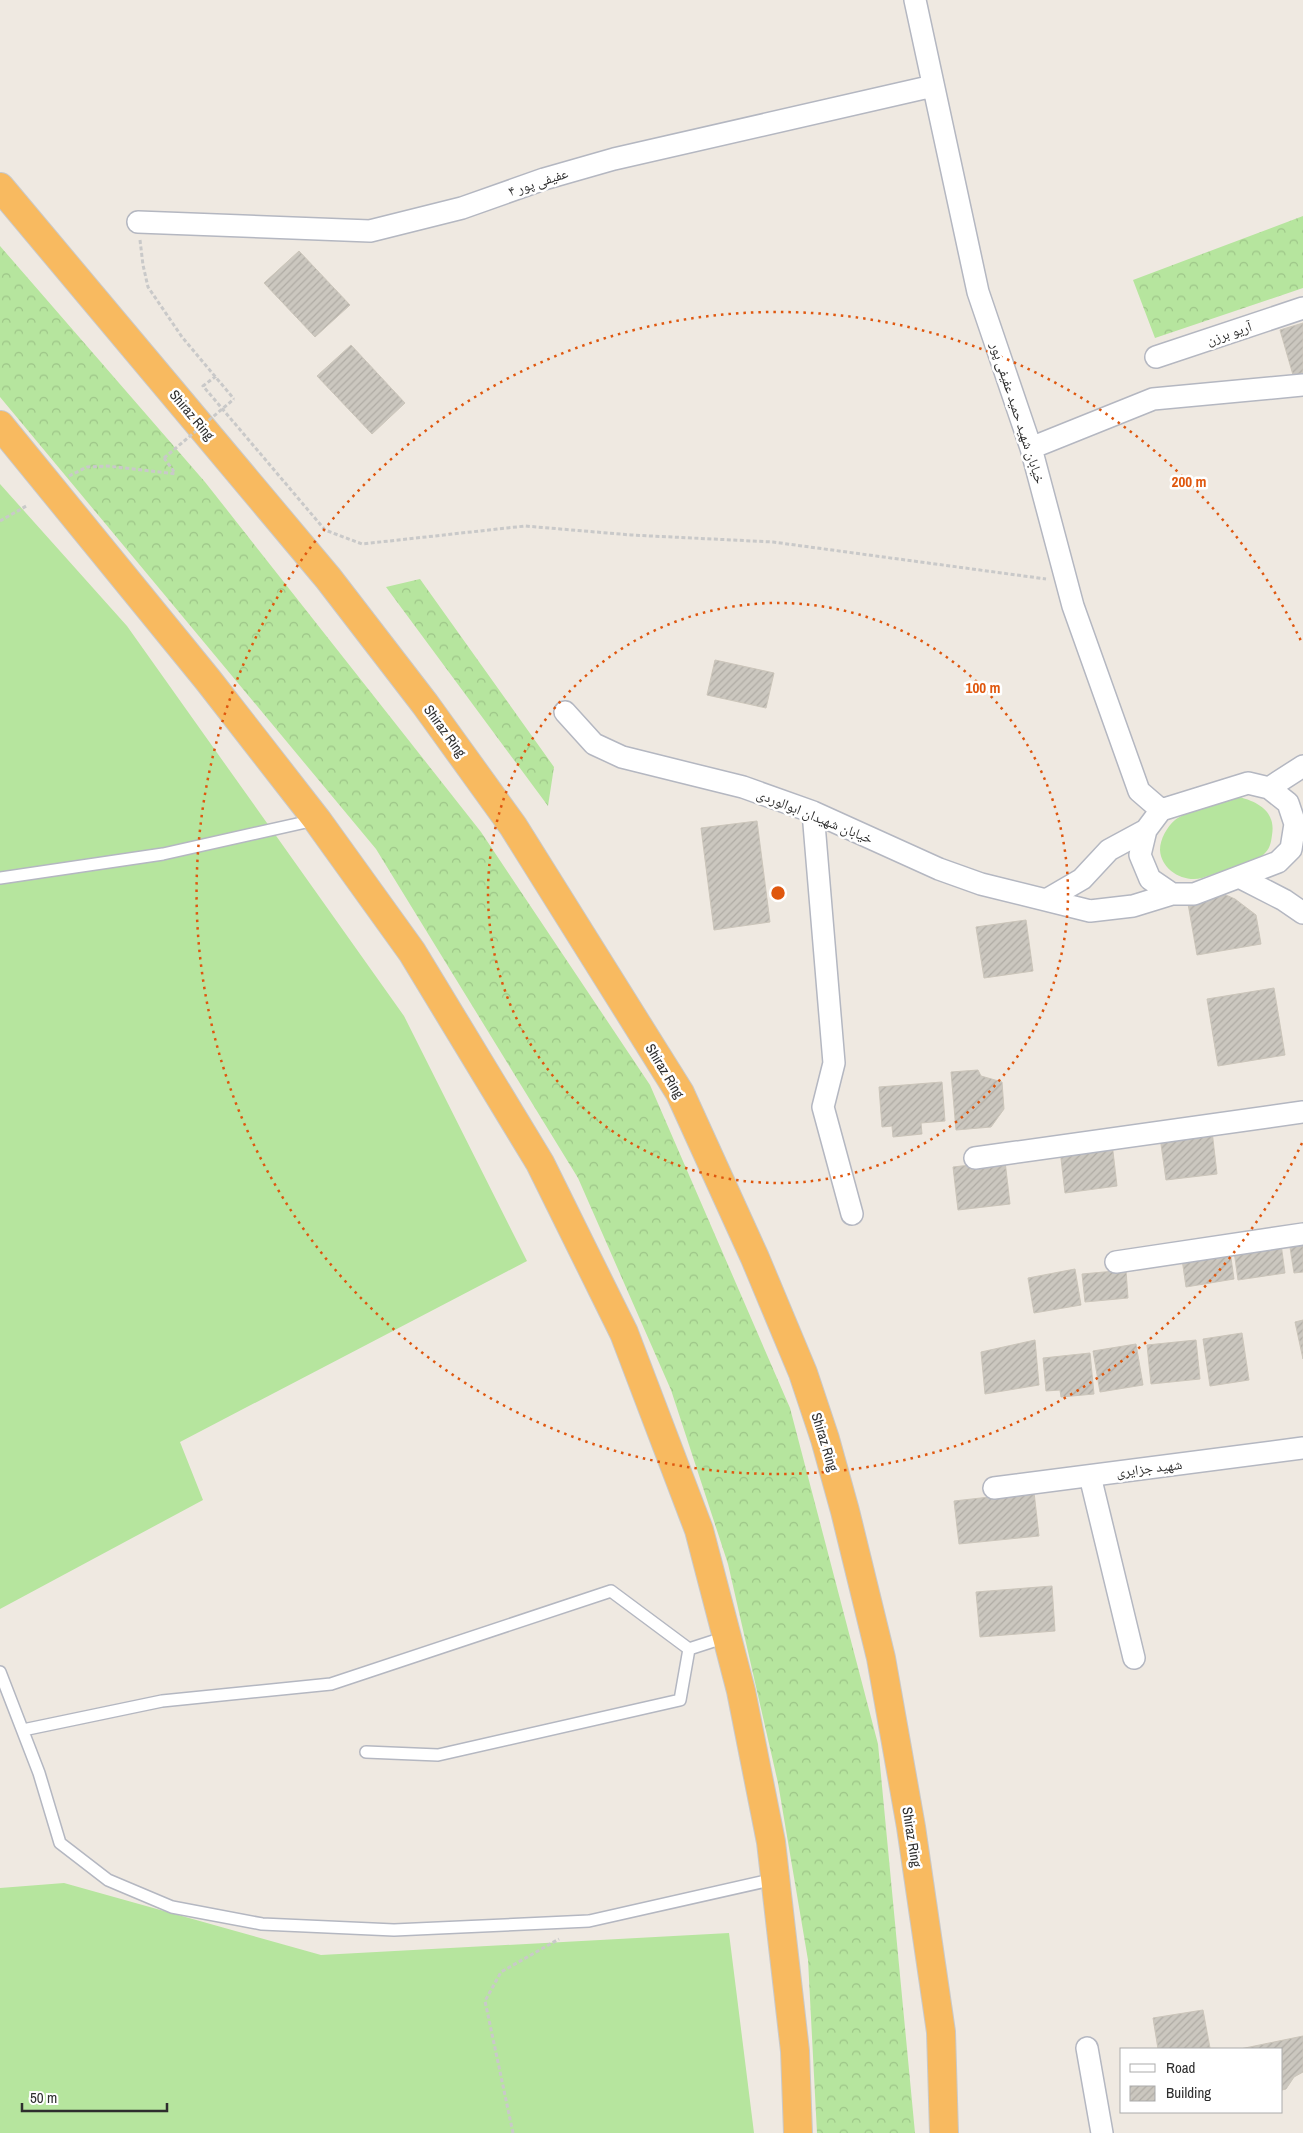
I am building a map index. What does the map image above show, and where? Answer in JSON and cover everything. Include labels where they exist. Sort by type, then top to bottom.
[{"type":"highway","name":"Shiraz Ring","points":[[0,187],[328,578],[425,704],[513,826],[680,1093],[755,1258],[803,1373],[826,1439],[845,1511],[881,1658],[912,1827],[941,2032],[944,2133]]},
{"type":"highway","points":[[0,425],[208,680],[317,820],[412,952],[540,1163],[624,1333],[699,1530],[741,1691],[771,1842],[776,1879],[795,2051],[798,2133]]},
{"type":"street","name":"خیابان شهید حمید عفیفی پور","points":[[915,0],[978,292],[1031,448],[1073,606],[1139,791],[1161,810]]},
{"type":"street","name":"عفیفی پور ۴","points":[[138,222],[370,231],[462,208],[544,179],[614,159],[933,86]]},
{"type":"street","name":"آریو برزن","points":[[1156,357],[1303,308]]},
{"type":"street","points":[[1031,448],[1153,399],[1303,385]]},
{"type":"street","name":"خیابان شهیدان ابوالوردی","points":[[565,712],[594,744],[622,758],[743,787],[813,812],[939,869],[981,884],[1090,911],[1134,906],[1172,894]]},
{"type":"street","points":[[1270,788],[1303,766]]},
{"type":"street","points":[[1248,783],[1270,788],[1288,803],[1299,831],[1291,848],[1278,862],[1194,894],[1172,894],[1150,879],[1140,855],[1146,830],[1161,810],[1248,783]]},
{"type":"street","points":[[813,812],[834,1063],[823,1107],[852,1214]]},
{"type":"street","points":[[1046,900],[1082,879],[1109,850],[1146,830]]},
{"type":"street","points":[[1239,877],[1284,900],[1303,913]]},
{"type":"street","points":[[975,1158],[1303,1112]]},
{"type":"street","points":[[1116,1262],[1303,1234]]},
{"type":"street","name":"شهید جزایری","points":[[994,1488],[1303,1448]]},
{"type":"street","points":[[1090,1476],[1134,1658]]},
{"type":"street","points":[[1087,2048],[1102,2133]]},
{"type":"lane","points":[[0,878],[163,854],[317,820]]},
{"type":"lane","points":[[22,1730],[162,1701],[331,1684],[611,1591],[689,1649]]},
{"type":"lane","points":[[689,1649],[726,1637]]},
{"type":"lane","points":[[366,1752],[438,1755],[680,1700],[689,1649]]},
{"type":"lane","points":[[0,1672],[39,1773],[60,1843],[108,1880],[172,1907],[262,1924],[385,1929],[589,1921],[776,1879]]},
{"type":"path","points":[[66,477],[88,467],[97,466],[176,474],[164,458],[234,399],[182,337],[148,287],[142,265],[138,222]]},
{"type":"path","points":[[216,376],[203,386],[325,530],[362,544],[525,526],[660,537],[774,542],[1067,582]]},
{"type":"path","points":[[0,521],[28,506]]},
{"type":"path","points":[[513,2133],[485,2001],[501,1972],[589,1921]]},
{"type":"green space","points":[[1303,216],[1303,288],[1155,338],[1133,280]]},
{"type":"green space","points":[[0,246],[205,482],[481,832],[650,1085],[790,1408],[878,1744],[915,2133],[817,2133],[808,1960],[778,1783],[728,1564],[671,1390],[578,1178],[376,849],[0,397]]},
{"type":"green space","points":[[0,484],[127,626],[404,1016],[527,1261],[180,1442],[203,1500],[0,1609]]},
{"type":"green space","points":[[420,579],[554,767],[548,806],[386,587]]},
{"type":"green space","points":[[1239,797],[1259,805],[1269,814],[1273,827],[1272,835],[1270,846],[1263,855],[1224,871],[1195,879],[1181,877],[1164,864],[1160,846],[1167,830],[1175,820],[1205,807]]},
{"type":"green space","points":[[64,1883],[321,1955],[729,1933],[754,2133],[0,2133],[0,1888]]},
{"type":"building","points":[[299,251],[350,305],[315,337],[264,283]]},
{"type":"building","points":[[1303,323],[1303,374],[1293,375],[1280,330]]},
{"type":"building","points":[[351,345],[405,403],[372,434],[317,376]]},
{"type":"building","points":[[715,660],[774,673],[766,708],[707,695]]},
{"type":"building","points":[[757,821],[770,922],[714,930],[701,828]]},
{"type":"building","points":[[1219,892],[1235,899],[1256,915],[1261,944],[1197,955],[1187,898]]},
{"type":"building","points":[[1026,920],[1033,971],[984,978],[976,927]]},
{"type":"building","points":[[1274,988],[1285,1055],[1218,1066],[1207,999]]},
{"type":"building","points":[[978,1070],[981,1076],[1002,1082],[1004,1109],[991,1127],[956,1130],[951,1072]]},
{"type":"building","points":[[942,1082],[945,1121],[921,1123],[922,1134],[893,1137],[892,1126],[882,1127],[879,1087]]},
{"type":"building","points":[[1212,1131],[1217,1174],[1166,1180],[1160,1137]]},
{"type":"building","points":[[1112,1143],[1117,1186],[1065,1193],[1060,1150]]},
{"type":"building","points":[[1005,1161],[1010,1204],[958,1210],[953,1167]]},
{"type":"building","points":[[1303,1239],[1303,1272],[1294,1273],[1289,1241]]},
{"type":"building","points":[[1281,1244],[1285,1273],[1238,1280],[1234,1251]]},
{"type":"building","points":[[1230,1251],[1234,1279],[1186,1287],[1182,1259]]},
{"type":"building","points":[[1075,1269],[1081,1305],[1034,1313],[1028,1278]]},
{"type":"building","points":[[1126,1270],[1128,1298],[1085,1302],[1082,1274]]},
{"type":"building","points":[[1303,1320],[1303,1359],[1295,1322]]},
{"type":"building","points":[[1242,1333],[1249,1380],[1210,1386],[1203,1339]]},
{"type":"building","points":[[1035,1340],[1039,1385],[985,1394],[981,1352]]},
{"type":"building","points":[[1196,1340],[1200,1379],[1151,1384],[1147,1345]]},
{"type":"building","points":[[1136,1344],[1143,1385],[1100,1392],[1093,1351]]},
{"type":"building","points":[[1090,1353],[1094,1394],[1061,1397],[1060,1390],[1046,1391],[1043,1358]]},
{"type":"building","points":[[1034,1492],[1039,1536],[959,1544],[954,1501]]},
{"type":"building","points":[[1052,1586],[1055,1631],[980,1637],[976,1592]]},
{"type":"building","points":[[1203,2010],[1210,2048],[1158,2048],[1153,2018]]},
{"type":"building","points":[[1303,2036],[1303,2072],[1294,2077],[1286,2089],[1283,2090],[1283,2048],[1245,2048]]}]
